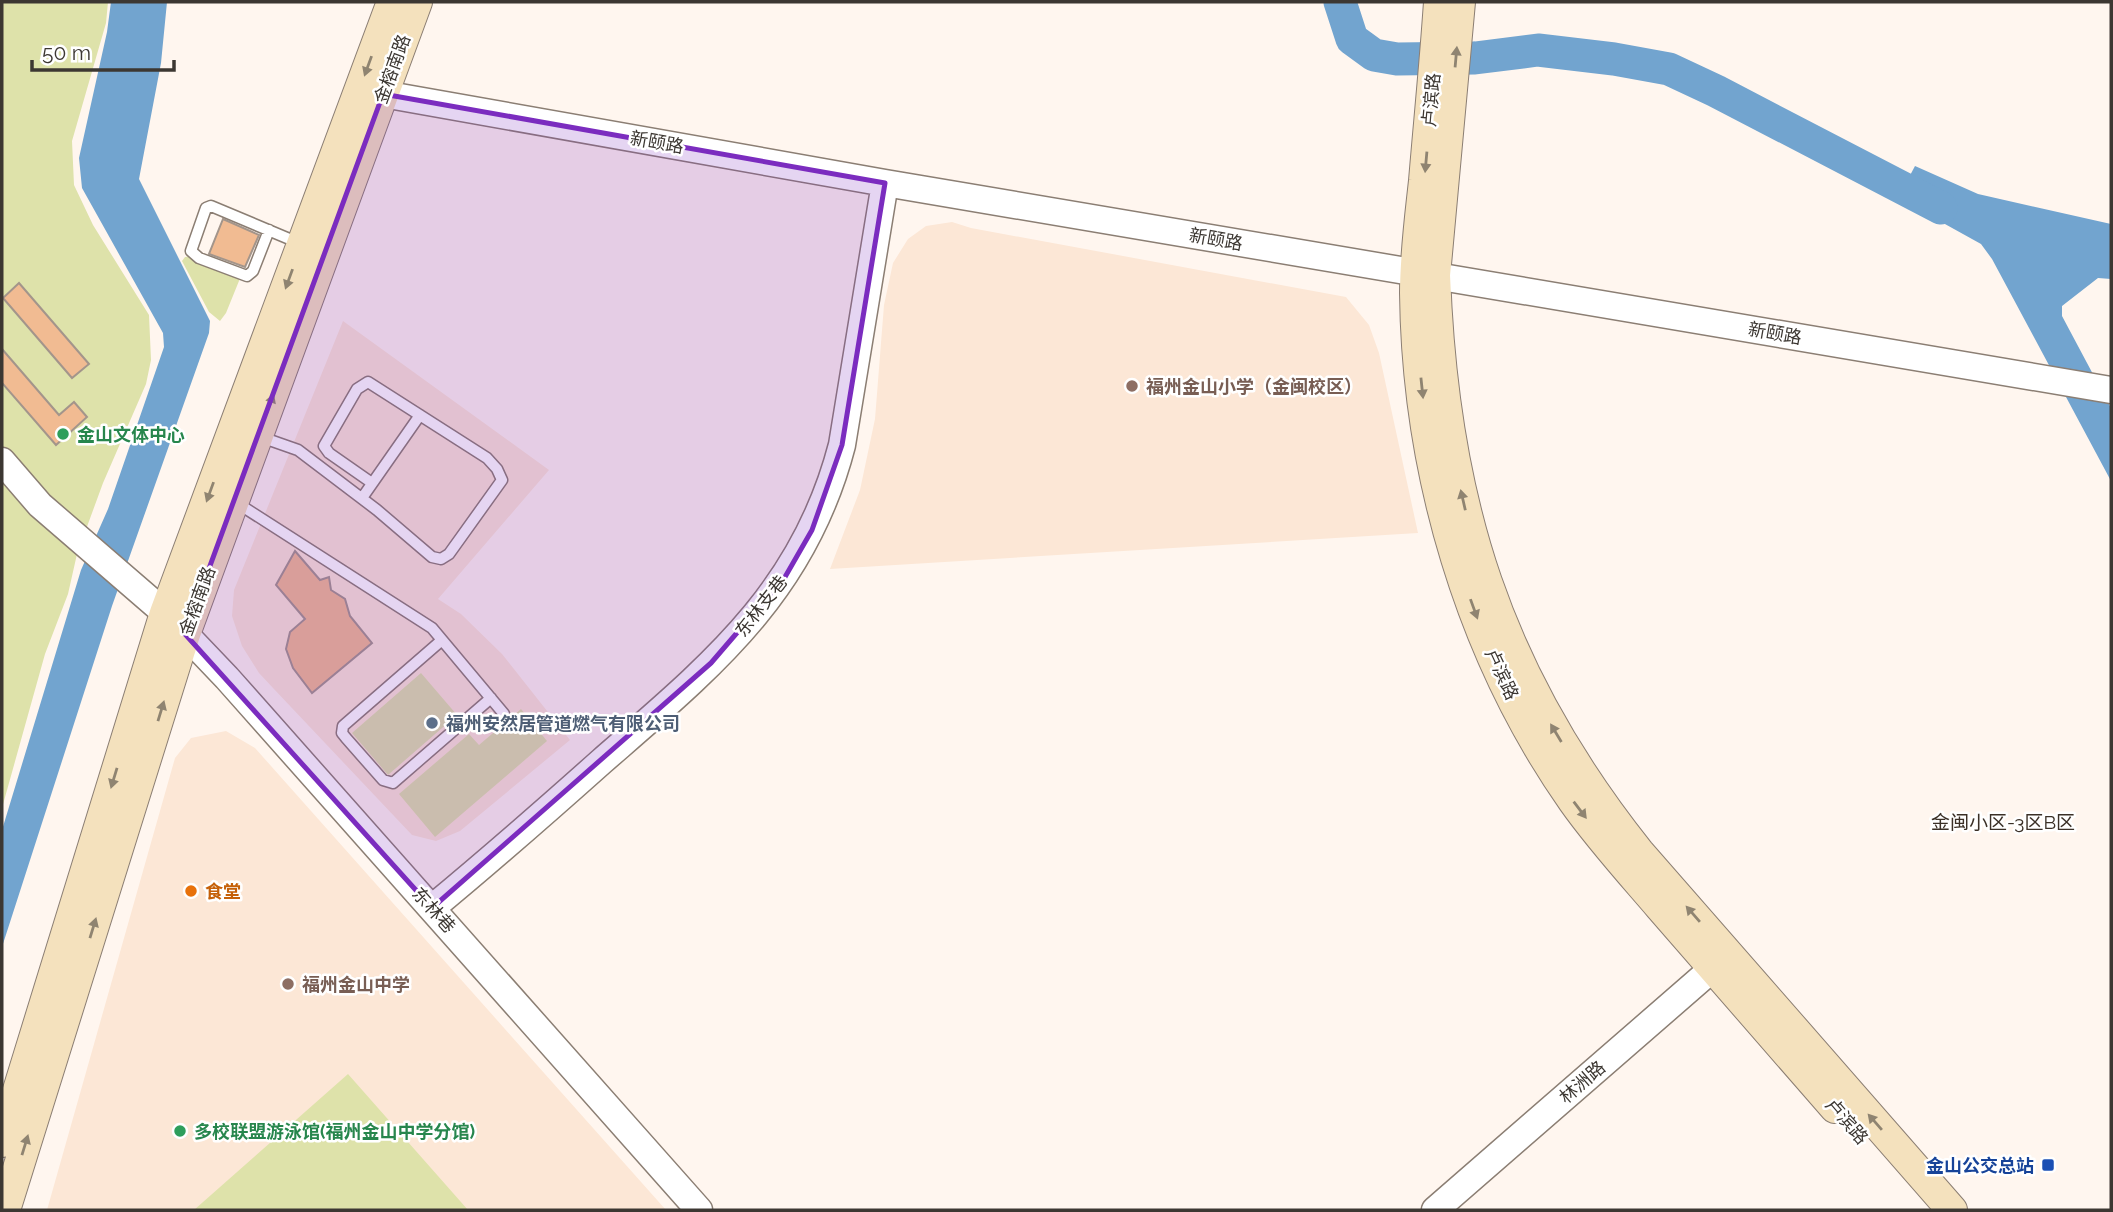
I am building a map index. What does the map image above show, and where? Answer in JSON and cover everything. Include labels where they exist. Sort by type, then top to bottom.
[{"type":"main road","name":"金榕南路","points":[[2,1142],[302,244],[392,2]]},
{"type":"main road","name":"金榕南路","points":[[5,1210],[175,623],[234,502],[417,2]]},
{"type":"main road","name":"卢滨路","points":[[1449,9],[1419,363],[1432,459],[1444,512],[1461,572],[1489,647],[1526,724],[1573,800],[1598,834],[1721,962],[1926,1210]]},
{"type":"main road","points":[[1721,962],[1952,1210]]},
{"type":"street","name":"新颐路","points":[[383,94],[885,183],[2110,390]]},
{"type":"street","name":"东林支巷","points":[[432,908],[711,663],[758,614],[785,577],[812,530],[833,477],[842,444],[885,183]]},
{"type":"street","name":"东林巷","points":[[2,461],[40,505],[175,623],[227,678],[699,1210]]},
{"type":"street","name":"林洲路","points":[[1435,1210],[1721,962]]},
{"type":"lane","points":[[269,230],[253,271],[247,276],[199,258],[191,251],[206,208],[211,206],[269,230],[302,244]]},
{"type":"lane","points":[[258,436],[298,450],[362,498],[432,557],[441,559],[449,554],[502,480],[487,458],[368,382],[357,389],[324,446],[335,458],[372,483]]},
{"type":"lane","points":[[362,498],[420,415]]},
{"type":"lane","points":[[234,502],[432,628],[504,714]]},
{"type":"lane","points":[[442,639],[343,726],[342,733],[346,738],[383,780],[393,783],[491,698]]},
{"type":"highlighted area","points":[[383,94],[885,183],[842,445],[812,530],[785,577],[711,663],[432,908],[185,634]]},
{"type":"shaded area","name":"福州金山小学（金闽校区）","points":[[952,222],[971,228],[1346,297],[1369,325],[1379,353],[1418,533],[830,569],[860,490],[875,419],[884,305],[893,263],[908,239],[926,226]]},
{"type":"shaded area","points":[[343,321],[549,470],[438,599],[461,614],[502,654],[570,740],[460,831],[436,841],[412,835],[259,673],[242,646],[232,616],[234,590]]},
{"type":"shaded area","name":"福州金山中学","points":[[226,731],[255,748],[666,1210],[47,1210],[175,758],[191,738]]},
{"type":"green space","name":"金山文体中心","points":[[2,2],[108,2],[106,23],[72,141],[74,185],[93,225],[149,315],[151,360],[146,384],[103,483],[77,554],[68,594],[45,654],[2,808]]},
{"type":"green space","points":[[192,256],[241,276],[220,321],[209,312],[182,261],[185,257]]},
{"type":"green space","points":[[421,673],[457,715],[388,775],[352,733]]},
{"type":"green space","points":[[521,709],[547,741],[435,837],[399,794],[469,734],[479,745]]},
{"type":"green space","points":[[348,1074],[468,1210],[194,1210]]},
{"type":"water","points":[[111,2],[167,2],[161,63],[139,179],[210,321],[209,333],[112,606],[2,947],[2,830],[81,570],[108,509],[164,347],[163,333],[82,188],[79,158],[107,32]]},
{"type":"water","points":[[1915,166],[1978,194],[2111,224],[2111,279],[2098,278],[2062,306],[2062,316],[2111,408],[2111,481],[1992,259],[1981,244],[1898,198]]},
{"type":"building","points":[[223,219],[259,235],[245,267],[209,254]]},
{"type":"building","points":[[19,283],[89,364],[72,378],[3,298]]},
{"type":"building","points":[[2,349],[59,415],[74,402],[87,417],[56,445],[2,383]]},
{"type":"building","points":[[295,551],[320,580],[329,577],[331,590],[345,599],[350,616],[372,643],[312,693],[293,668],[286,649],[290,632],[305,619],[276,585]]},
{"type":"waterway","points":[[1340,2],[1352,39],[1374,55],[1397,59],[1475,58],[1538,50],[1669,69],[1941,208]]},
{"type":"place","name":"福州金山小学（金闽校区）","points":[[1132,386]]},
{"type":"place","name":"金山文体中心","points":[[63,434]]},
{"type":"place","name":"福州安然居管道燃气有限公司","points":[[432,723]]},
{"type":"place","name":"食堂","points":[[191,891]]},
{"type":"place","name":"福州金山中学","points":[[288,984]]},
{"type":"place","name":"多校联盟游泳馆(福州金山中学分馆)","points":[[180,1131]]},
{"type":"place","name":"金山公交总站","points":[[2048,1165]]},
{"type":"district","name":"金闽小区-3区B区","points":[[2003,822]]}]
